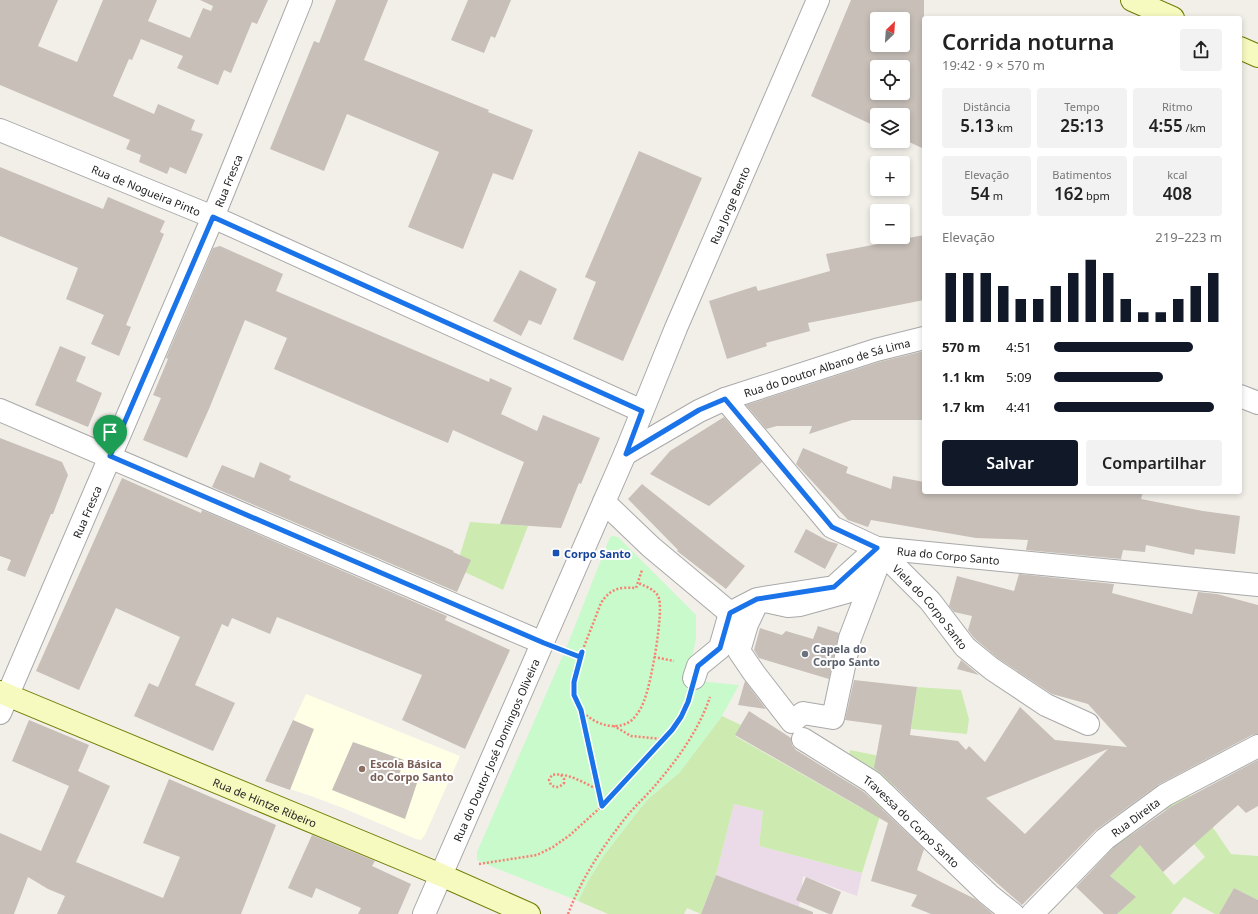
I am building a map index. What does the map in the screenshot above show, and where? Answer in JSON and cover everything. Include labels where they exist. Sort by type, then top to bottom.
[{"type":"street","name":"Rua Fresca","points":[[3,700],[213,217],[301,0]]},
{"type":"street","name":"Rua Jorge Bento","points":[[642,411],[676,328],[818,0]]},
{"type":"street","points":[[1132,0],[1168,16]]},
{"type":"street","points":[[1242,49],[1258,56]]},
{"type":"street","name":"Rua de Nogueira Pinto","points":[[0,130],[213,217],[642,411]]},
{"type":"street","name":"Rua do Doutor Albano de Sá Lima","points":[[626,454],[699,410],[725,399],[876,350],[922,338]]},
{"type":"street","points":[[1242,397],[1258,403]]},
{"type":"street","name":"Viela do Corpo Santo","points":[[725,399],[832,527],[877,548],[930,601],[965,647],[992,669],[1046,705],[1088,724]]},
{"type":"street","points":[[0,410],[544,643]]},
{"type":"street","points":[[626,454],[642,411]]},
{"type":"street","name":"Rua do Doutor José Domingos Oliveira","points":[[424,914],[626,454]]},
{"type":"street","points":[[604,502],[650,547],[730,613]]},
{"type":"street","points":[[694,678],[698,666],[720,648],[730,613],[757,599],[834,587],[877,548]]},
{"type":"street","name":"Rua do Corpo Santo","points":[[877,548],[1258,585]]},
{"type":"street","points":[[879,562],[850,638],[833,718],[803,713],[792,722],[739,651],[747,624],[757,603],[765,601],[788,606],[800,605],[847,592],[879,562]]},
{"type":"street","name":"Rua de Hintze Ribeiro","points":[[3,700],[440,875],[529,914]]},
{"type":"street","name":"Travessa do Corpo Santo","points":[[803,739],[872,782],[988,894],[1013,914]]},
{"type":"street","name":"Rua Direita","points":[[1032,914],[1105,839],[1165,795],[1258,746]]},
{"type":"path","points":[[602,806],[581,710],[574,695],[574,682],[582,652],[601,603],[606,595],[614,590],[624,587],[636,588],[650,547]]},
{"type":"path","points":[[581,710],[591,720],[614,726],[626,725],[634,718],[645,699],[654,657],[659,614],[659,597],[654,591],[638,583]]},
{"type":"path","points":[[544,643],[580,657],[582,652]]},
{"type":"path","points":[[440,875],[474,865],[537,855],[553,847],[570,835],[602,806],[662,739],[672,730],[681,717],[688,702],[694,678]]},
{"type":"path","points":[[568,914],[581,884],[620,824],[658,782],[694,735],[712,692]]},
{"type":"path","points":[[614,726],[631,736],[662,739]]},
{"type":"path","points":[[561,775],[564,778],[564,783],[561,786],[556,788],[551,785],[549,780],[552,775],[561,775],[598,789]]},
{"type":"shaded area","name":"Escola Básica do Corpo Santo","points":[[306,694],[460,756],[425,835],[421,840],[343,808],[265,781]]},
{"type":"shaded area","points":[[734,804],[763,811],[759,846],[862,873],[857,896],[803,876],[799,907],[716,875]]},
{"type":"green space","points":[[470,522],[528,526],[503,590],[456,568]]},
{"type":"green space","points":[[610,537],[618,537],[696,615],[696,639],[687,680],[739,685],[722,716],[679,773],[649,798],[604,855],[578,901],[483,863],[477,860],[477,852],[567,646]]},
{"type":"green space","points":[[917,687],[961,690],[969,719],[967,734],[911,729]]},
{"type":"green space","points":[[722,716],[741,725],[735,736],[863,809],[874,792],[883,806],[862,873],[759,846],[763,811],[734,804],[716,875],[701,914],[687,908],[684,914],[608,914],[578,901],[604,855],[638,811],[649,798],[679,773]]},
{"type":"green space","points":[[850,750],[899,760],[892,796],[849,757]]},
{"type":"green space","points":[[1187,793],[1231,854],[1258,856],[1258,900],[1234,888],[1219,914],[1215,914],[1184,897],[1171,914],[1117,914],[1135,897],[1110,876],[1122,863],[1102,851],[1129,832],[1174,885],[1205,857],[1162,806]]},
{"type":"building","points":[[0,0],[58,0],[38,46],[77,62],[103,0],[157,0],[148,21],[190,38],[203,8],[211,11],[213,6],[200,0],[268,0],[257,24],[252,22],[231,73],[224,70],[218,85],[177,68],[183,56],[141,39],[132,60],[129,59],[113,96],[154,114],[158,104],[195,120],[191,130],[203,134],[186,174],[170,167],[167,174],[139,162],[141,155],[126,149],[130,140],[0,85]]},
{"type":"building","points":[[336,0],[388,0],[364,60],[489,110],[488,112],[533,130],[513,180],[493,173],[463,249],[408,227],[439,152],[347,114],[324,171],[270,149],[314,41],[319,43]]},
{"type":"building","points":[[468,0],[511,0],[495,38],[491,36],[484,53],[451,40]]},
{"type":"building","points":[[851,0],[924,0],[924,16],[922,16],[922,148],[910,142],[910,108],[870,108],[870,124],[811,96]]},
{"type":"building","points":[[639,151],[702,178],[623,361],[573,339],[596,282],[585,277]]},
{"type":"building","points":[[0,167],[103,209],[108,197],[165,221],[160,232],[164,234],[126,325],[131,327],[119,356],[91,344],[104,315],[66,299],[78,268],[0,236]]},
{"type":"building","points":[[922,235],[922,300],[808,323],[810,331],[766,343],[767,346],[727,359],[709,301],[756,286],[758,291],[830,271],[826,254],[878,244],[910,244],[910,238]]},
{"type":"building","points":[[220,246],[283,274],[276,291],[489,382],[490,378],[512,388],[501,414],[537,431],[543,415],[600,438],[581,484],[579,483],[561,528],[500,524],[524,462],[453,430],[448,443],[274,369],[287,338],[245,320],[209,409],[187,458],[143,440],[161,398],[153,395],[168,359],[166,358],[213,248]]},
{"type":"building","points":[[520,270],[557,289],[541,325],[529,320],[521,336],[493,321]]},
{"type":"building","points":[[60,346],[86,357],[76,381],[102,393],[88,427],[35,405]]},
{"type":"building","points":[[922,351],[922,420],[852,420],[809,434],[812,426],[777,426],[766,429],[746,405],[879,362]]},
{"type":"building","points":[[724,417],[762,462],[709,506],[650,474],[670,451]]},
{"type":"building","points":[[0,438],[62,462],[68,475],[53,514],[51,514],[25,577],[7,570],[11,560],[0,556]]},
{"type":"building","points":[[803,448],[848,467],[846,473],[891,489],[893,476],[922,482],[922,494],[1142,494],[1141,499],[1203,511],[1240,516],[1235,554],[1195,549],[1194,555],[1146,545],[1145,552],[1123,550],[1121,559],[1026,550],[1028,540],[976,538],[871,520],[868,527],[848,520],[796,464]]},
{"type":"building","points":[[260,462],[291,476],[289,480],[454,551],[453,552],[471,560],[457,592],[212,487],[222,465],[254,478]]},
{"type":"building","points":[[122,478],[201,513],[202,510],[447,616],[445,620],[510,650],[465,749],[402,720],[422,675],[277,617],[270,634],[232,618],[228,627],[222,624],[195,685],[235,703],[213,751],[134,716],[149,683],[158,687],[180,637],[116,608],[79,690],[36,671]]},
{"type":"building","points":[[642,484],[745,566],[726,589],[677,551],[678,550],[628,499]]},
{"type":"building","points":[[806,529],[828,541],[838,544],[825,569],[794,552]]},
{"type":"building","points":[[1019,574],[1114,584],[1112,593],[1192,614],[1198,592],[1217,594],[1258,605],[1258,734],[1252,735],[1158,785],[1096,830],[1022,905],[964,854],[881,773],[874,768],[882,725],[845,720],[854,680],[917,687],[910,735],[958,741],[966,750],[969,746],[985,762],[1020,707],[1055,740],[1127,747],[1088,704],[1052,694],[999,659],[974,638],[968,630],[972,616],[954,612],[949,606],[957,576],[1014,591]],"holes":[[[1108,749],[1025,834],[986,798]]]},
{"type":"building","name":"Capela do Corpo Santo","points":[[818,626],[839,633],[829,679],[759,658],[754,650],[760,628],[782,635],[786,631],[813,639]]},
{"type":"building","points":[[961,660],[979,675],[957,669]]},
{"type":"building","points":[[745,681],[766,709],[738,705]]},
{"type":"building","points":[[749,711],[791,738],[792,745],[796,750],[864,792],[924,849],[917,870],[975,899],[993,914],[931,914],[911,906],[917,895],[871,881],[888,823],[735,735]]},
{"type":"building","points":[[29,720],[89,745],[78,771],[110,786],[76,862],[163,898],[180,857],[143,843],[169,779],[276,825],[241,914],[57,914],[65,896],[48,889],[28,877],[14,914],[0,914],[0,833],[41,851],[69,786],[12,761]]},
{"type":"building","points":[[293,720],[314,729],[290,790],[265,781]]},
{"type":"building","points":[[353,742],[404,760],[399,775],[417,783],[405,819],[332,790]]},
{"type":"building","points":[[1258,760],[1258,806],[1246,813],[1238,805],[1163,872],[1140,845],[1110,876],[1136,897],[1117,914],[1104,914],[1076,887],[1113,848],[1172,806]]},
{"type":"building","points":[[312,835],[375,861],[372,866],[411,884],[398,914],[358,914],[361,908],[316,888],[312,898],[288,888]]},
{"type":"building","points":[[716,875],[813,912],[813,914],[701,914]]},
{"type":"building","points":[[806,877],[841,892],[832,914],[796,900]]},
{"type":"building","points":[[1234,888],[1258,900],[1258,914],[1219,914]]},
{"type":"place","name":"Corpo Santo","points":[[556,553]]},
{"type":"place","name":"Capela do Corpo Santo","points":[[805,654]]},
{"type":"place","name":"Escola Básica do Corpo Santo","points":[[362,769]]},
{"type":"route","points":[[213,217],[642,411],[626,454],[699,410],[725,399],[832,527],[877,548],[834,587],[757,599],[730,613],[720,648],[698,666],[688,702],[681,717],[672,730],[662,739],[602,806],[581,710],[574,695],[574,682],[582,652],[580,657],[544,643],[110,456],[213,217]]}]
